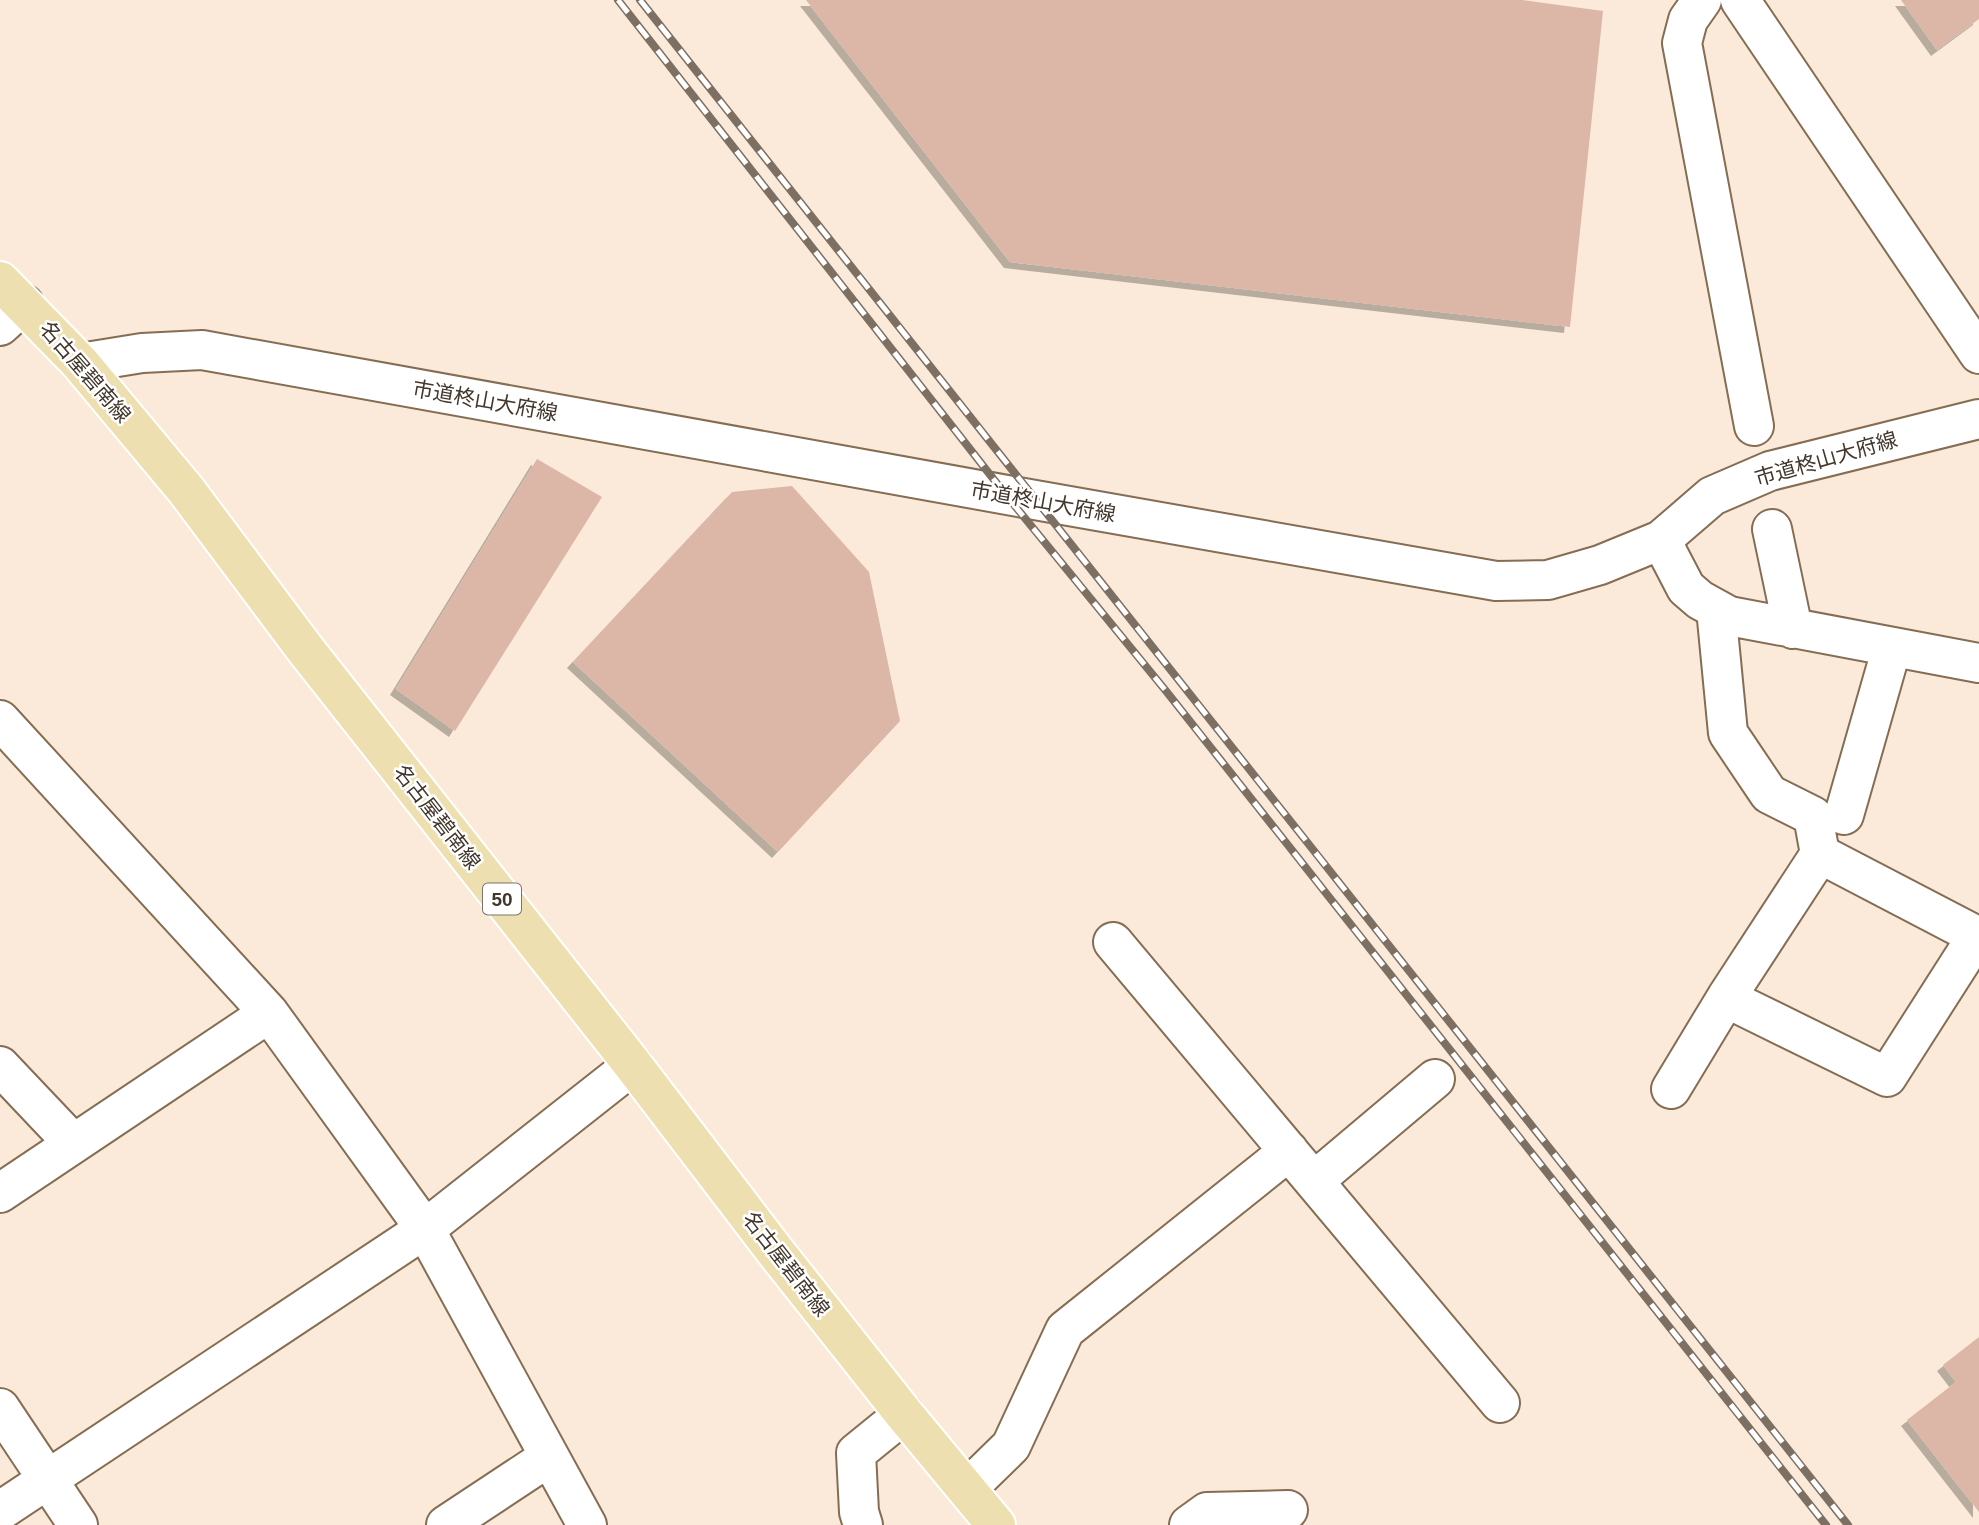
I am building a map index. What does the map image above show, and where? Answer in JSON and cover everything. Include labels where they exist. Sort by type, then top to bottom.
[{"type":"main road","name":"名古屋碧南線","points":[[8,304],[80,363],[186,490],[304,649],[633,1065],[904,1414],[996,1525]]},
{"type":"street","points":[[1702,0],[1688,20],[1682,43],[1754,426]]},
{"type":"street","points":[[1740,0],[1979,354]]},
{"type":"street","name":"市道柊山大府線","points":[[80,363],[142,353],[202,350],[1496,581],[1548,580],[1600,565],[1661,540],[1712,496],[1770,471],[1979,419]]},
{"type":"street","points":[[1772,529],[1793,629]]},
{"type":"street","points":[[1661,540],[1686,588],[1716,609],[1743,620],[1979,663]]},
{"type":"street","points":[[1671,1089],[1726,998],[1820,854],[1813,817],[1769,793],[1728,733],[1716,609]]},
{"type":"street","points":[[1844,815],[1892,647]]},
{"type":"street","points":[[0,720],[269,1013],[425,1229],[587,1525]]},
{"type":"street","points":[[1726,998],[1887,1077],[1977,936],[1820,854]]},
{"type":"street","points":[[1114,942],[1500,1403]]},
{"type":"street","points":[[0,1193],[269,1013]]},
{"type":"street","points":[[0,1511],[425,1229],[633,1065]]},
{"type":"street","points":[[0,1066],[73,1143]]},
{"type":"street","points":[[1314,1181],[1435,1079]]},
{"type":"street","points":[[967,1489],[1011,1446],[1065,1330],[1289,1151]]},
{"type":"street","points":[[0,1408],[78,1525]]},
{"type":"street","points":[[863,1525],[859,1512],[856,1453],[904,1414]]},
{"type":"street","points":[[446,1525],[549,1457]]},
{"type":"street","points":[[1189,1525],[1207,1512],[1288,1510]]},
{"type":"building","points":[[806,0],[1522,0],[1603,11],[1570,327],[1010,262]]},
{"type":"building","points":[[1901,0],[1979,0],[1979,19],[1937,50]]},
{"type":"building","points":[[537,459],[602,497],[455,731],[396,689]]},
{"type":"building","points":[[792,486],[869,572],[900,721],[778,852],[573,662],[732,492]]},
{"type":"building","points":[[1979,1337],[1979,1512],[1907,1420],[1956,1382],[1943,1365]]},
{"type":"railway","points":[[618,0],[1006,495],[1166,691],[1826,1525]]},
{"type":"railway","points":[[640,0],[1848,1525]]}]
